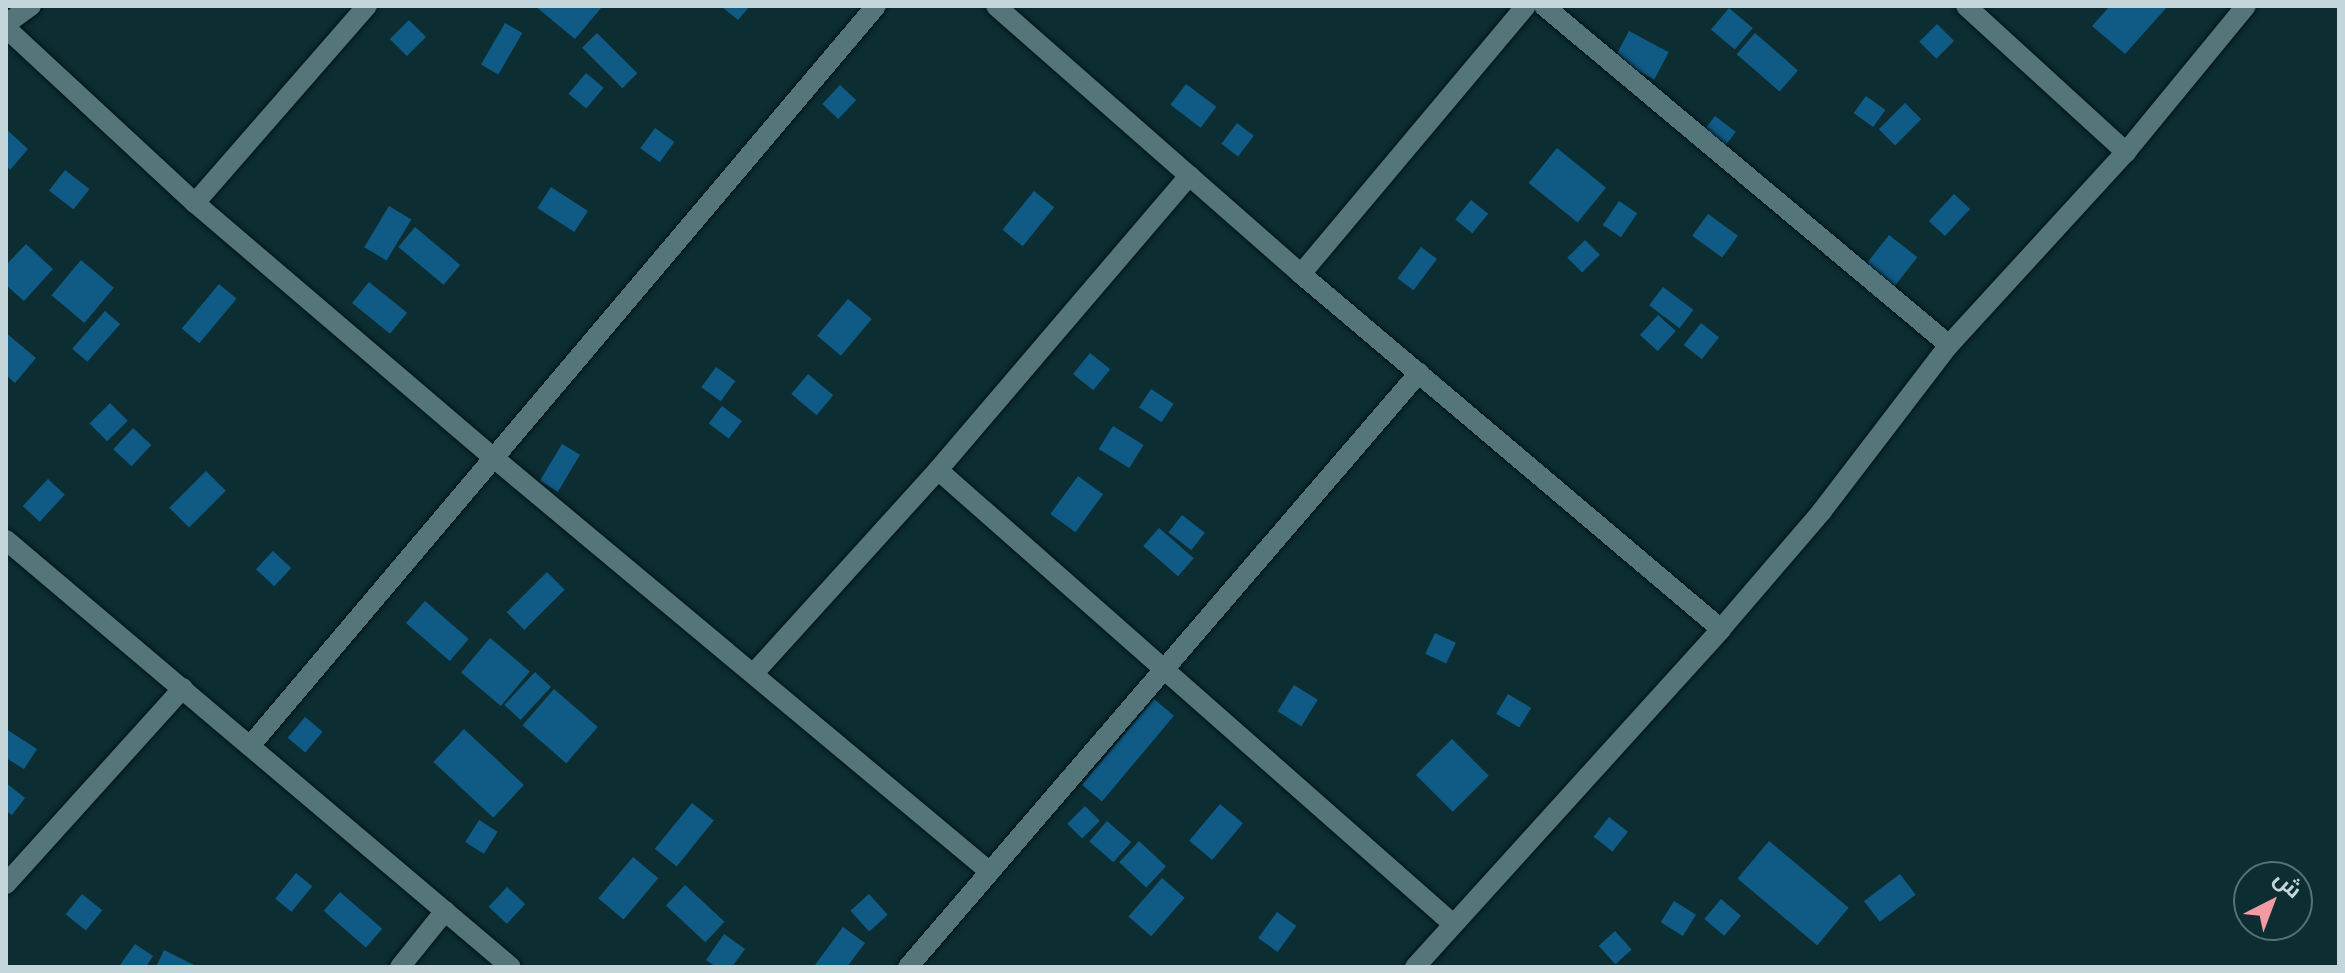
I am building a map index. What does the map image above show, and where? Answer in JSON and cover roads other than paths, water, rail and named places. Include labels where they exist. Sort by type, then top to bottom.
[{"type":"street","points":[[31,6],[6,26],[195,203],[494,458],[990,872]]},
{"type":"street","points":[[195,203],[367,6]]},
{"type":"street","points":[[250,746],[876,6]]},
{"type":"street","points":[[1301,274],[1526,6]]},
{"type":"street","points":[[1544,6],[1949,345]]},
{"type":"street","points":[[1966,6],[2126,152]]},
{"type":"street","points":[[1415,967],[1721,629],[1822,511],[1949,345],[2126,152],[2246,6]]},
{"type":"street","points":[[1002,8],[1301,274],[1721,629]]},
{"type":"street","points":[[754,673],[938,470],[1189,176]]},
{"type":"street","points":[[908,967],[1419,373]]},
{"type":"street","points":[[938,470],[1453,924]]},
{"type":"street","points":[[6,540],[511,967]]},
{"type":"street","points":[[6,884],[183,688]]},
{"type":"street","points":[[400,967],[445,911]]}]
